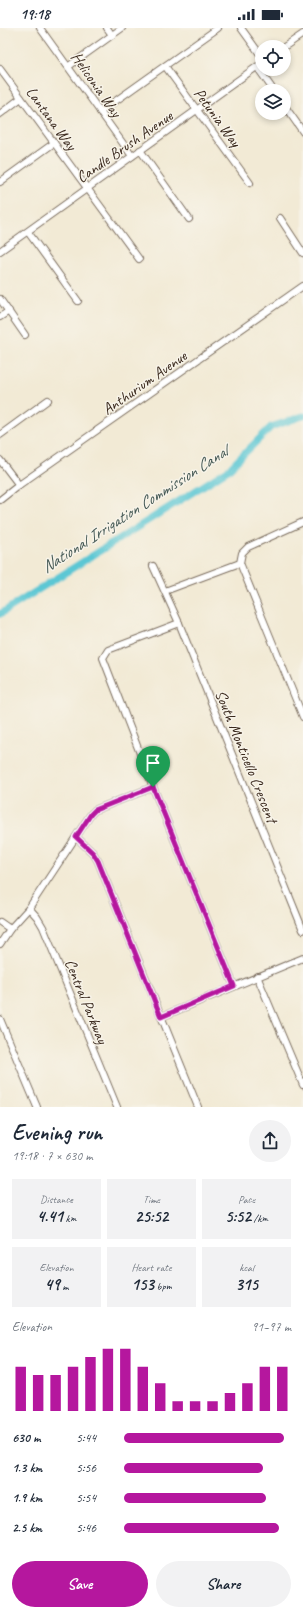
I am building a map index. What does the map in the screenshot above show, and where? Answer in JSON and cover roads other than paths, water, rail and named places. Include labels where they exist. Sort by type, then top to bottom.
[{"type":"street","name":"Heliconia Way","points":[[40,28],[69,66],[132,156]]},
{"type":"street","points":[[107,28],[112,35]]},
{"type":"street","points":[[69,66],[122,28]]},
{"type":"street","points":[[100,112],[218,28]]},
{"type":"street","points":[[241,28],[255,47]]},
{"type":"street","points":[[291,43],[303,34]]},
{"type":"street","name":"Petunia Way","points":[[165,66],[250,182]]},
{"type":"street","name":"Lantana Way","points":[[0,69],[140,259]]},
{"type":"street","name":"Candle Brush Avenue","points":[[0,251],[255,69]]},
{"type":"street","points":[[0,114],[22,98]]},
{"type":"street","points":[[291,115],[303,132]]},
{"type":"street","points":[[0,182],[54,143]]},
{"type":"street","points":[[140,150],[189,219]]},
{"type":"street","points":[[280,218],[303,253]]},
{"type":"street","points":[[28,232],[78,301]]},
{"type":"street","name":"Anthurium Avenue","points":[[0,500],[19,485],[303,286]]},
{"type":"street","points":[[0,298],[25,335]]},
{"type":"street","points":[[0,316],[9,311]]},
{"type":"street","points":[[0,435],[48,400]]},
{"type":"street","points":[[0,460],[19,485]]},
{"type":"street","points":[[303,522],[248,547],[242,553],[240,563],[303,717]]},
{"type":"street","points":[[165,592],[240,563]]},
{"type":"street","name":"South Monticello Crescent","points":[[153,566],[179,623],[301,921],[303,930]]},
{"type":"street","points":[[179,623],[108,650],[103,658],[153,787],[234,986]]},
{"type":"street","points":[[0,944],[10,929],[29,908],[91,814],[95,810],[153,787]]},
{"type":"street","points":[[76,837],[93,853],[98,861],[198,1107]]},
{"type":"street","name":"Central Parkway","points":[[29,908],[43,927],[117,1107]]},
{"type":"street","points":[[0,922],[10,929]]},
{"type":"street","points":[[161,1017],[303,958]]},
{"type":"street","points":[[257,976],[303,1085]]},
{"type":"street","points":[[0,1019],[36,1107]]},
{"type":"waterway","name":"National Irrigation Commission Canal","points":[[0,614],[228,470],[271,427],[303,416]]}]
